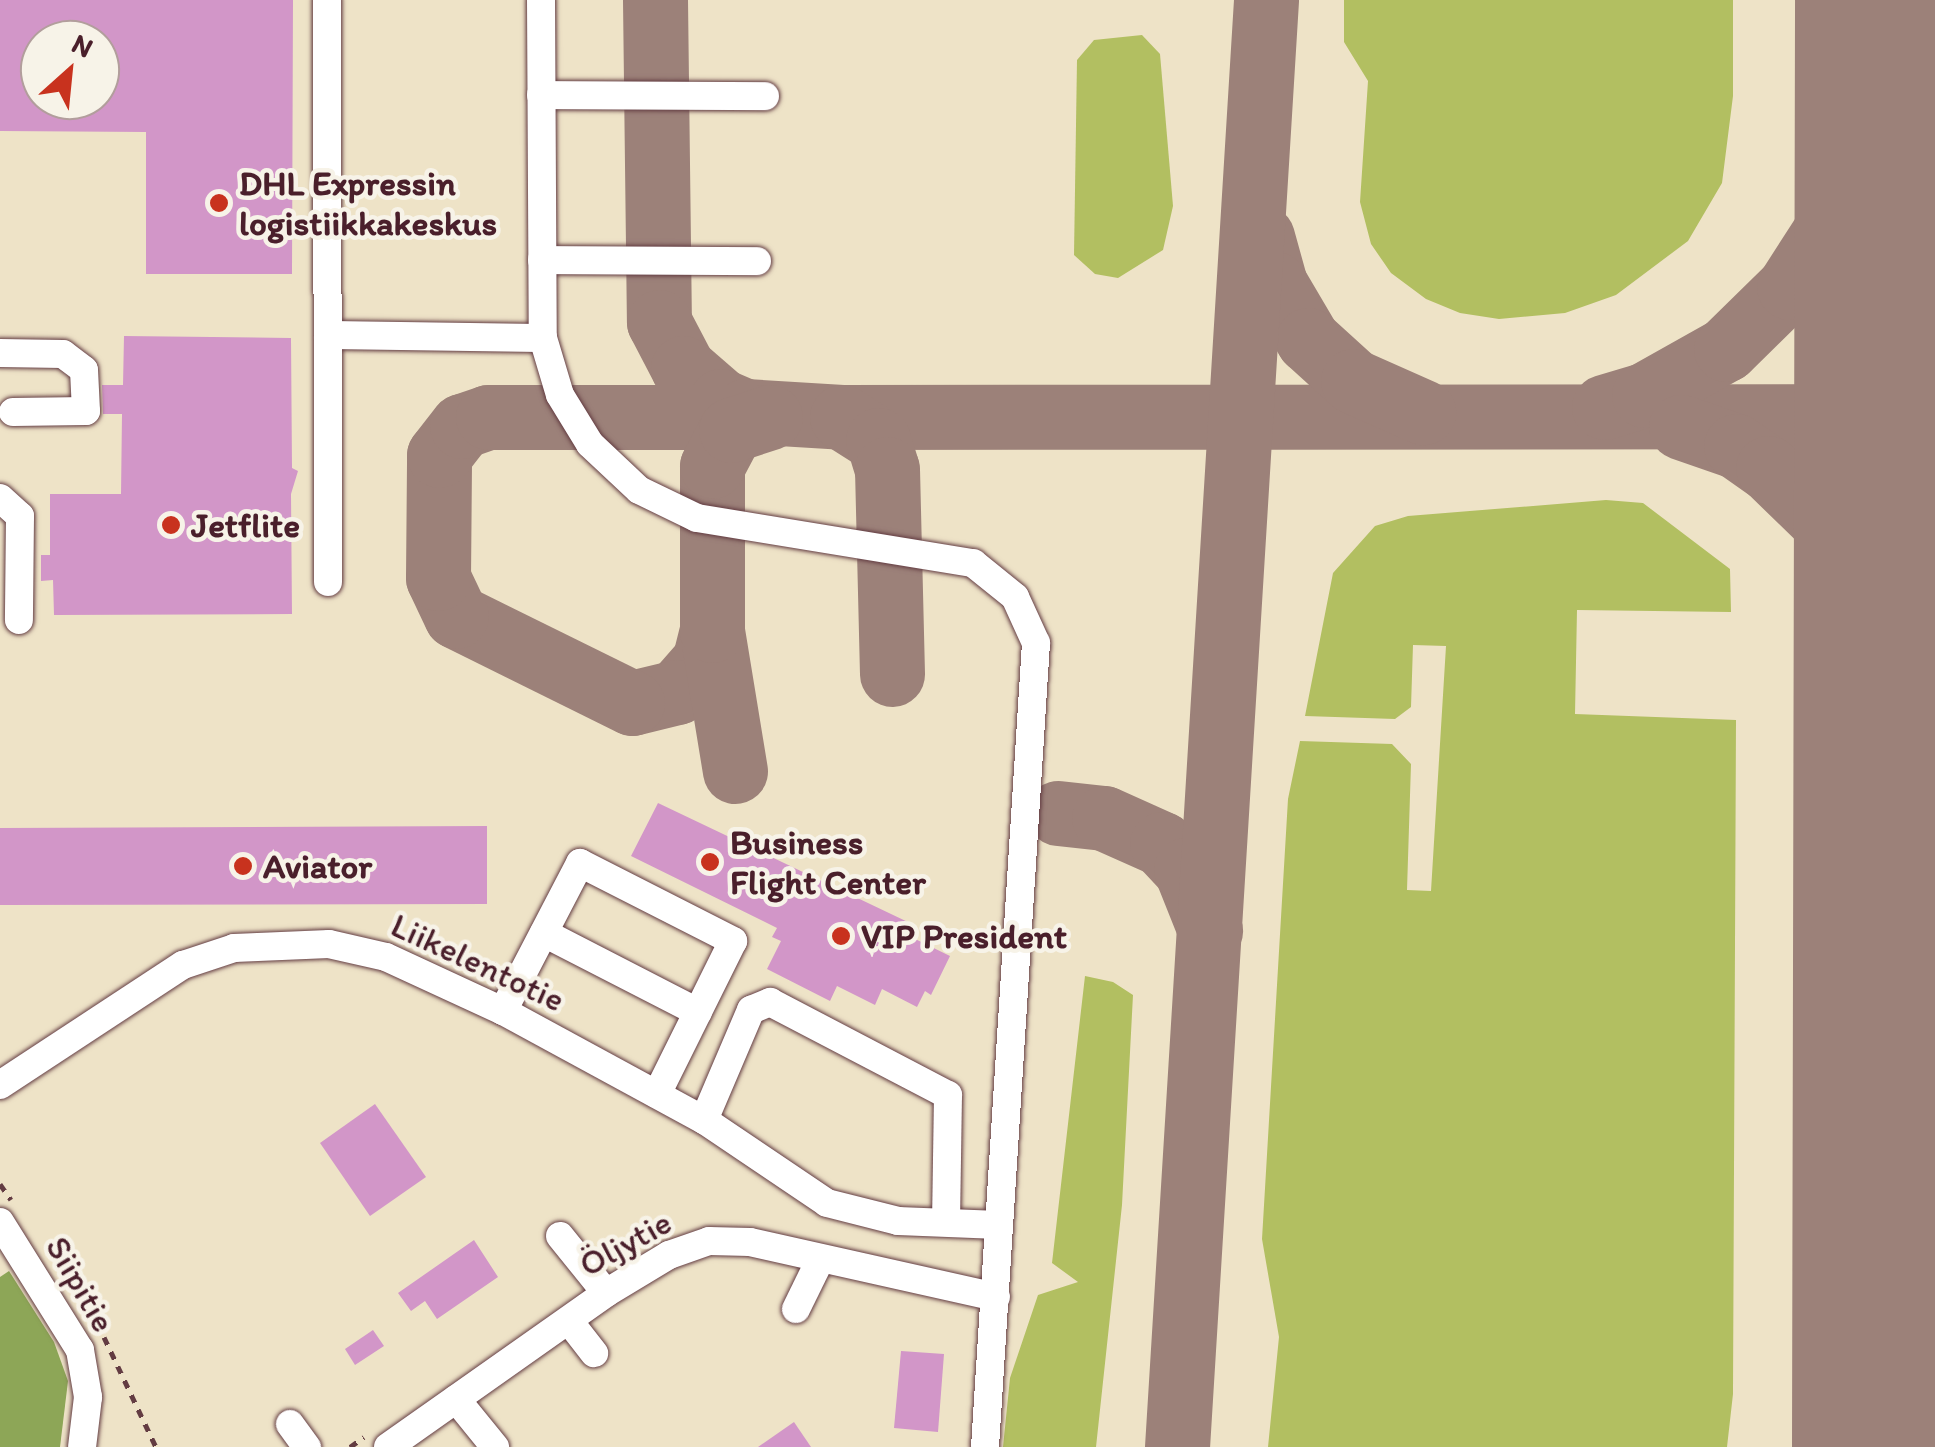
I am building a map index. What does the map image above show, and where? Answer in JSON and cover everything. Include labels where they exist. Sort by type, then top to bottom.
[{"type":"street","points":[[327,0],[328,582]]},
{"type":"street","points":[[541,0],[544,338],[572,417],[590,444],[638,490],[723,524],[973,563],[995,576],[1028,619],[1039,670],[985,1447]]},
{"type":"street","points":[[541,95],[765,96]]},
{"type":"street","points":[[542,260],[757,261]]},
{"type":"street","points":[[328,335],[544,338]]},
{"type":"street","points":[[0,353],[63,354],[84,370],[86,412],[14,412]]},
{"type":"street","points":[[0,498],[20,516],[19,620]]},
{"type":"street","points":[[504,1011],[580,863],[733,941],[657,1094]]},
{"type":"street","points":[[544,933],[698,1012]]},
{"type":"street","name":"Liikelentotie","points":[[0,1086],[156,980],[234,948],[298,942],[363,949],[504,1011],[657,1094],[704,1120],[827,1203],[898,1222],[999,1225]]},
{"type":"street","points":[[704,1120],[751,1010],[770,1002],[948,1095],[946,1222]]},
{"type":"street","name":"Siipitie","points":[[0,1222],[80,1350],[88,1397],[82,1447]]},
{"type":"street","points":[[560,1236],[606,1294]]},
{"type":"street","name":"Öljytie","points":[[388,1447],[606,1294],[669,1256],[709,1241],[750,1242],[819,1262],[996,1297]]},
{"type":"street","points":[[796,1309],[819,1262]]},
{"type":"street","points":[[569,1322],[594,1353]]},
{"type":"street","points":[[456,1399],[495,1447]]},
{"type":"street","points":[[290,1424],[307,1447]]},
{"type":"green space","points":[[1344,0],[1733,0],[1733,96],[1722,183],[1688,241],[1616,295],[1565,313],[1499,319],[1460,313],[1426,299],[1391,273],[1371,244],[1360,202],[1368,81],[1344,42]]},
{"type":"green space","points":[[1142,35],[1160,54],[1173,206],[1163,250],[1118,278],[1095,274],[1074,255],[1077,60],[1094,40]]},
{"type":"green space","points":[[1606,500],[1643,503],[1730,569],[1731,612],[1577,610],[1575,714],[1736,720],[1733,1394],[1727,1447],[1268,1447],[1279,1337],[1262,1239],[1288,799],[1300,741],[1392,744],[1411,764],[1407,890],[1431,891],[1446,646],[1413,645],[1411,707],[1395,719],[1305,716],[1333,573],[1375,526],[1408,516]]},
{"type":"green space","points":[[1085,976],[1113,982],[1133,995],[1122,1205],[1096,1447],[1003,1447],[1010,1378],[1038,1295],[1078,1282],[1052,1263]]},
{"type":"green space","points":[[9,1271],[54,1342],[68,1381],[60,1447],[0,1447],[0,1277]]},
{"type":"building","name":"DHL Expressin logistiikkakeskus","points":[[0,0],[293,0],[292,274],[146,274],[146,132],[0,131]]},
{"type":"building","points":[[124,336],[291,338],[292,468],[298,471],[291,494],[292,614],[54,615],[53,580],[41,581],[41,555],[50,555],[50,494],[121,494],[122,414],[103,414],[102,385],[123,385]]},
{"type":"building","name":"VIP President","points":[[658,803],[912,924],[907,935],[950,956],[931,995],[925,991],[917,1007],[882,989],[875,1005],[837,986],[830,1001],[767,969],[781,941],[772,937],[777,928],[631,856]]},
{"type":"building","name":"Aviator","points":[[487,826],[487,904],[0,905],[0,828]]},
{"type":"building","points":[[375,1104],[426,1177],[370,1216],[320,1143]]},
{"type":"building","points":[[474,1240],[498,1277],[437,1319],[425,1301],[411,1311],[398,1293]]},
{"type":"building","points":[[373,1330],[384,1346],[355,1365],[345,1349]]},
{"type":"building","points":[[901,1351],[944,1354],[938,1432],[894,1428]]},
{"type":"building","points":[[794,1422],[811,1447],[758,1447]]},
{"type":"taxiway","points":[[655,0],[659,322],[683,368],[721,401],[745,411],[842,417],[1935,416]]},
{"type":"taxiway","points":[[1177,1447],[1266,0]]},
{"type":"taxiway","points":[[1604,407],[1644,395],[1726,349],[1789,287],[1840,208],[1857,163],[1877,65]]},
{"type":"taxiway","points":[[1880,124],[1883,201],[1897,249],[1935,314]]},
{"type":"taxiway","points":[[1262,237],[1275,284],[1308,340],[1353,381],[1423,412]]},
{"type":"taxiway","points":[[712,630],[704,661],[677,692],[632,703],[456,616],[438,578],[439,455],[462,426],[488,417],[756,417]]},
{"type":"taxiway","points":[[735,771],[712,630],[712,466],[731,430],[770,417]]},
{"type":"taxiway","points":[[842,417],[878,440],[887,469],[892,674]]},
{"type":"taxiway","points":[[1681,427],[1736,446],[1768,468],[1840,538],[1868,612],[1877,676]]},
{"type":"taxiway","points":[[1880,657],[1889,604],[1935,518]]},
{"type":"taxiway","points":[[1058,813],[1104,818],[1162,844],[1186,870],[1210,930]]},
{"type":"runway","points":[[1874,1447],[1877,0]]},
{"type":"place","name":"DHL Expressin logistiikkakeskus","points":[[219,203]]},
{"type":"place","name":"Jetflite","points":[[171,525]]},
{"type":"place","name":"Business Flight Center","points":[[710,862]]},
{"type":"place","name":"Aviator","points":[[243,866]]},
{"type":"place","name":"VIP President","points":[[841,936]]}]
